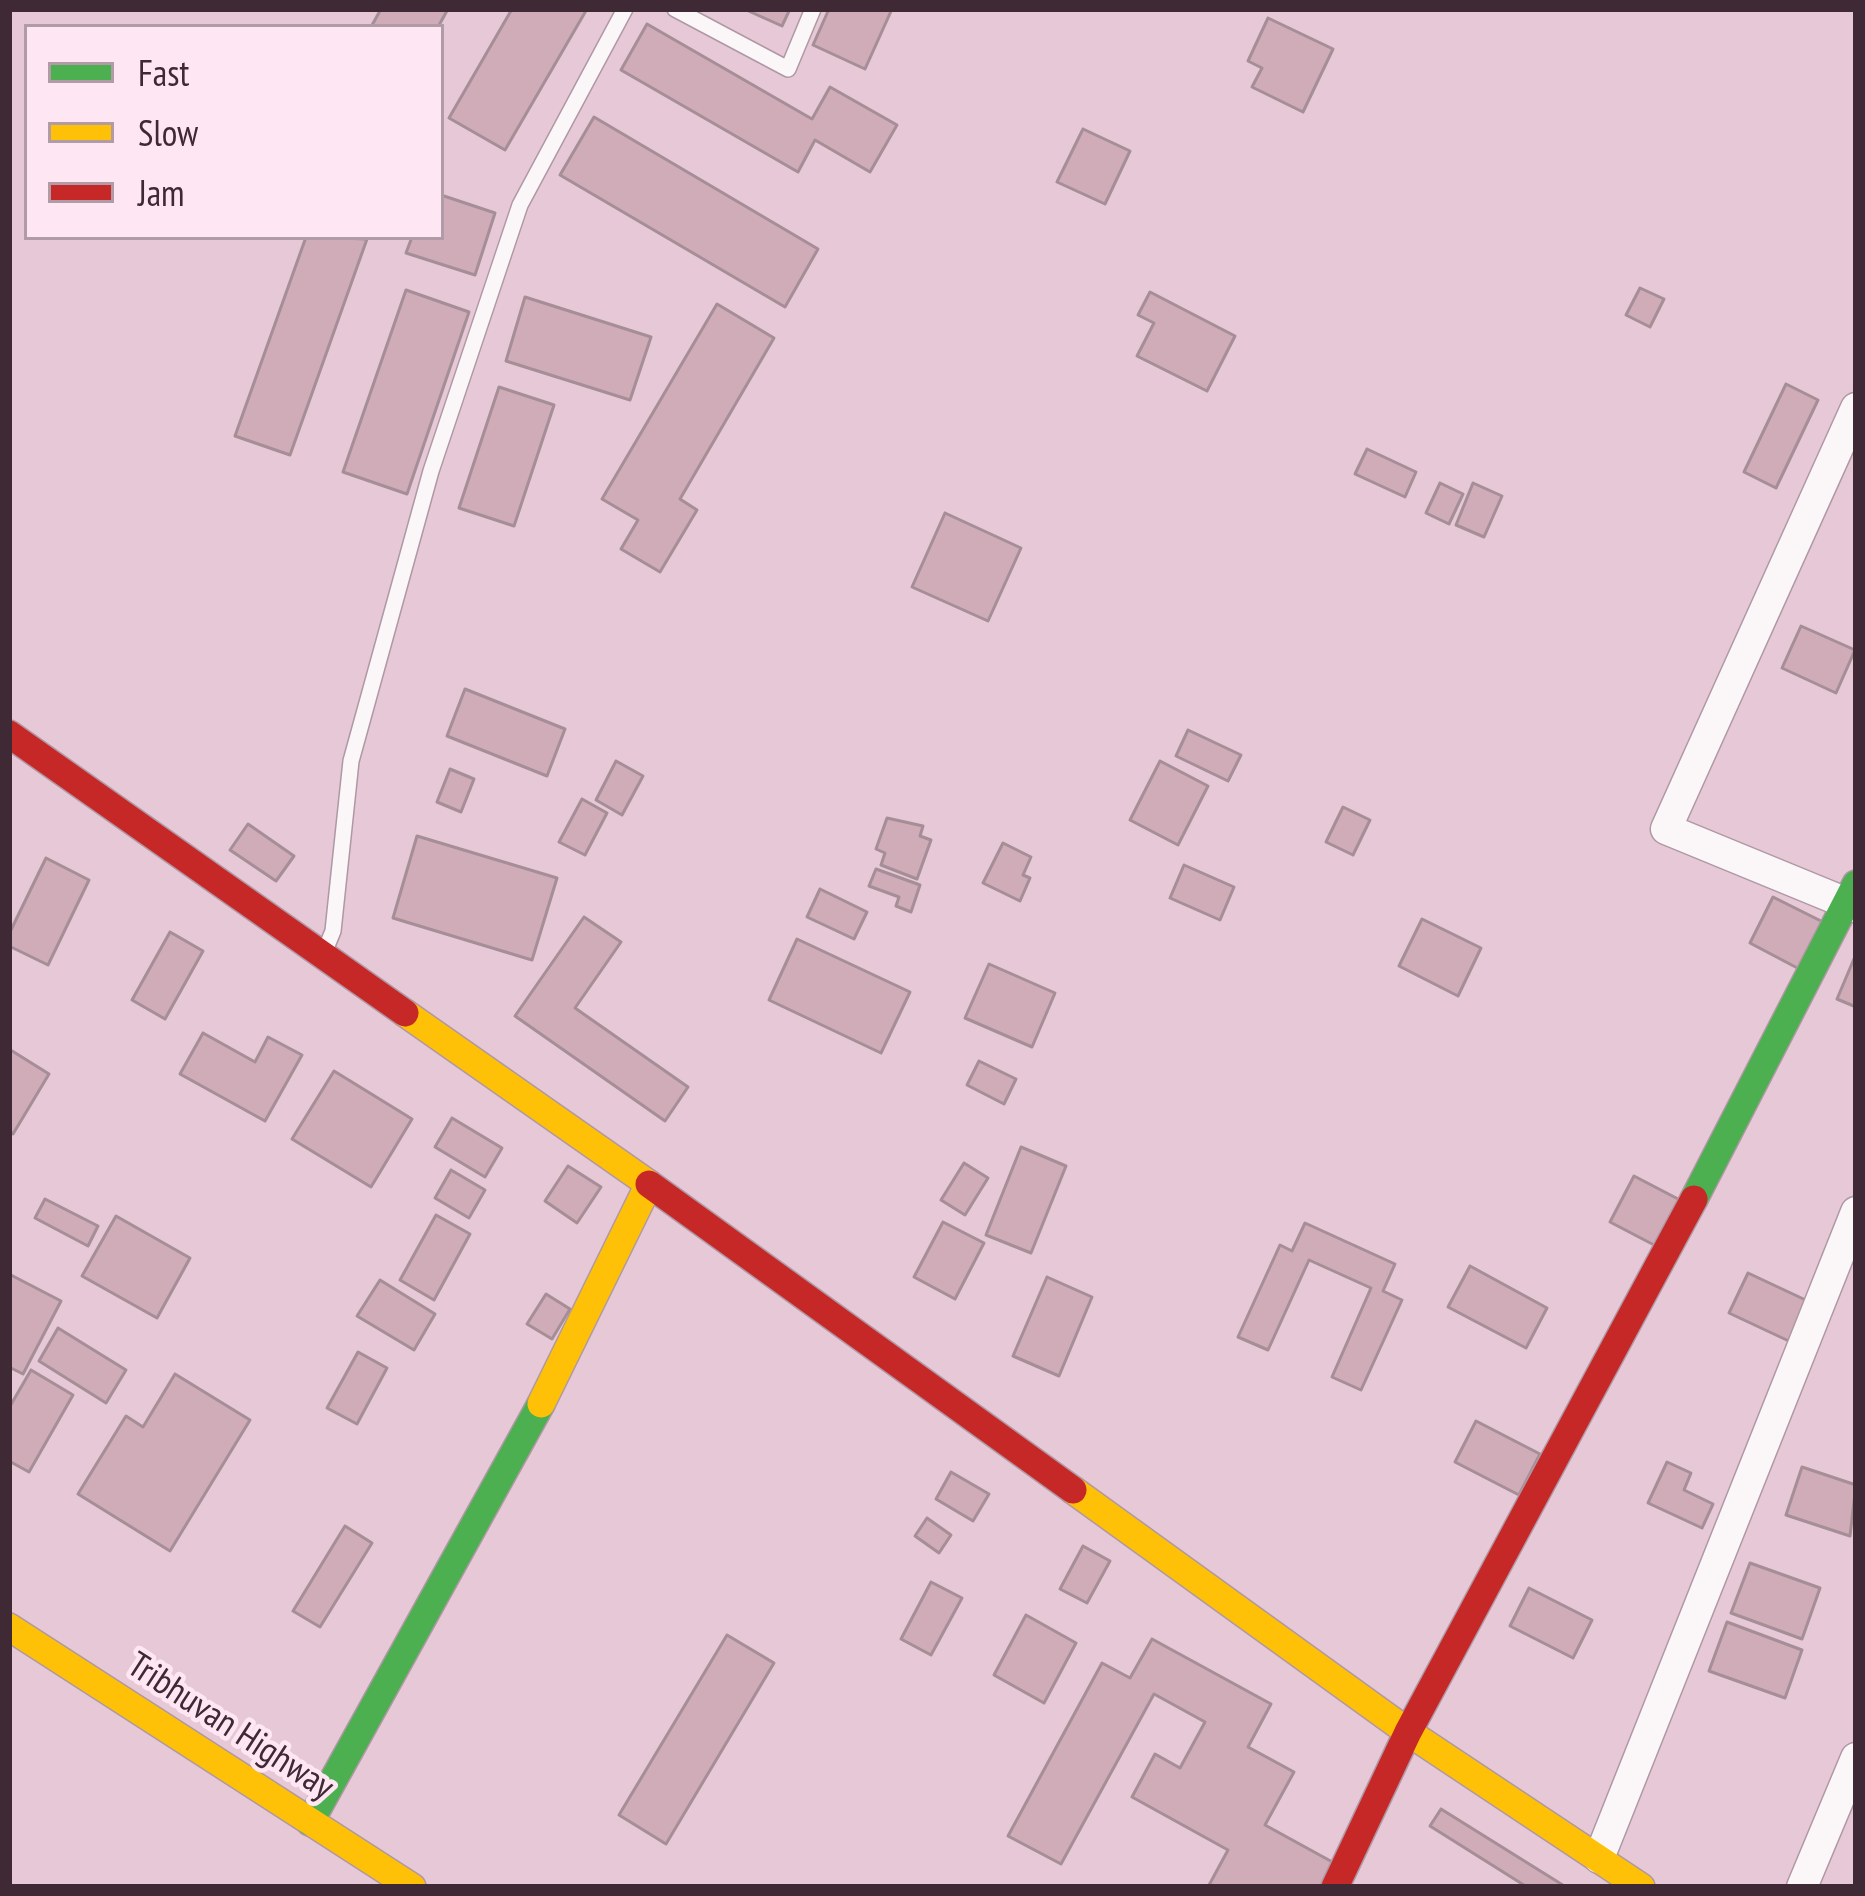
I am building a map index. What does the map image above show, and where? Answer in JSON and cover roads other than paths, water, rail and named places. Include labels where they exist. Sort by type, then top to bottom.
[{"type":"main road","points":[[9,734],[649,1184],[1408,1732],[1641,1887]]},
{"type":"main road","points":[[1335,1887],[1408,1732],[1853,898]]},
{"type":"main road","points":[[310,1822],[578,1336],[649,1184]]},
{"type":"main road","name":"Tribhuvan Highway","points":[[9,1627],[412,1887]]},
{"type":"street","points":[[1853,898],[1666,829],[1856,408]]},
{"type":"street","points":[[1599,1858],[1856,1212]]},
{"type":"street","points":[[1802,1887],[1856,1759]]},
{"type":"lane","points":[[323,956],[333,931],[351,761],[431,471],[520,205],[625,9]]},
{"type":"lane","points":[[675,9],[788,69],[813,9]]}]
